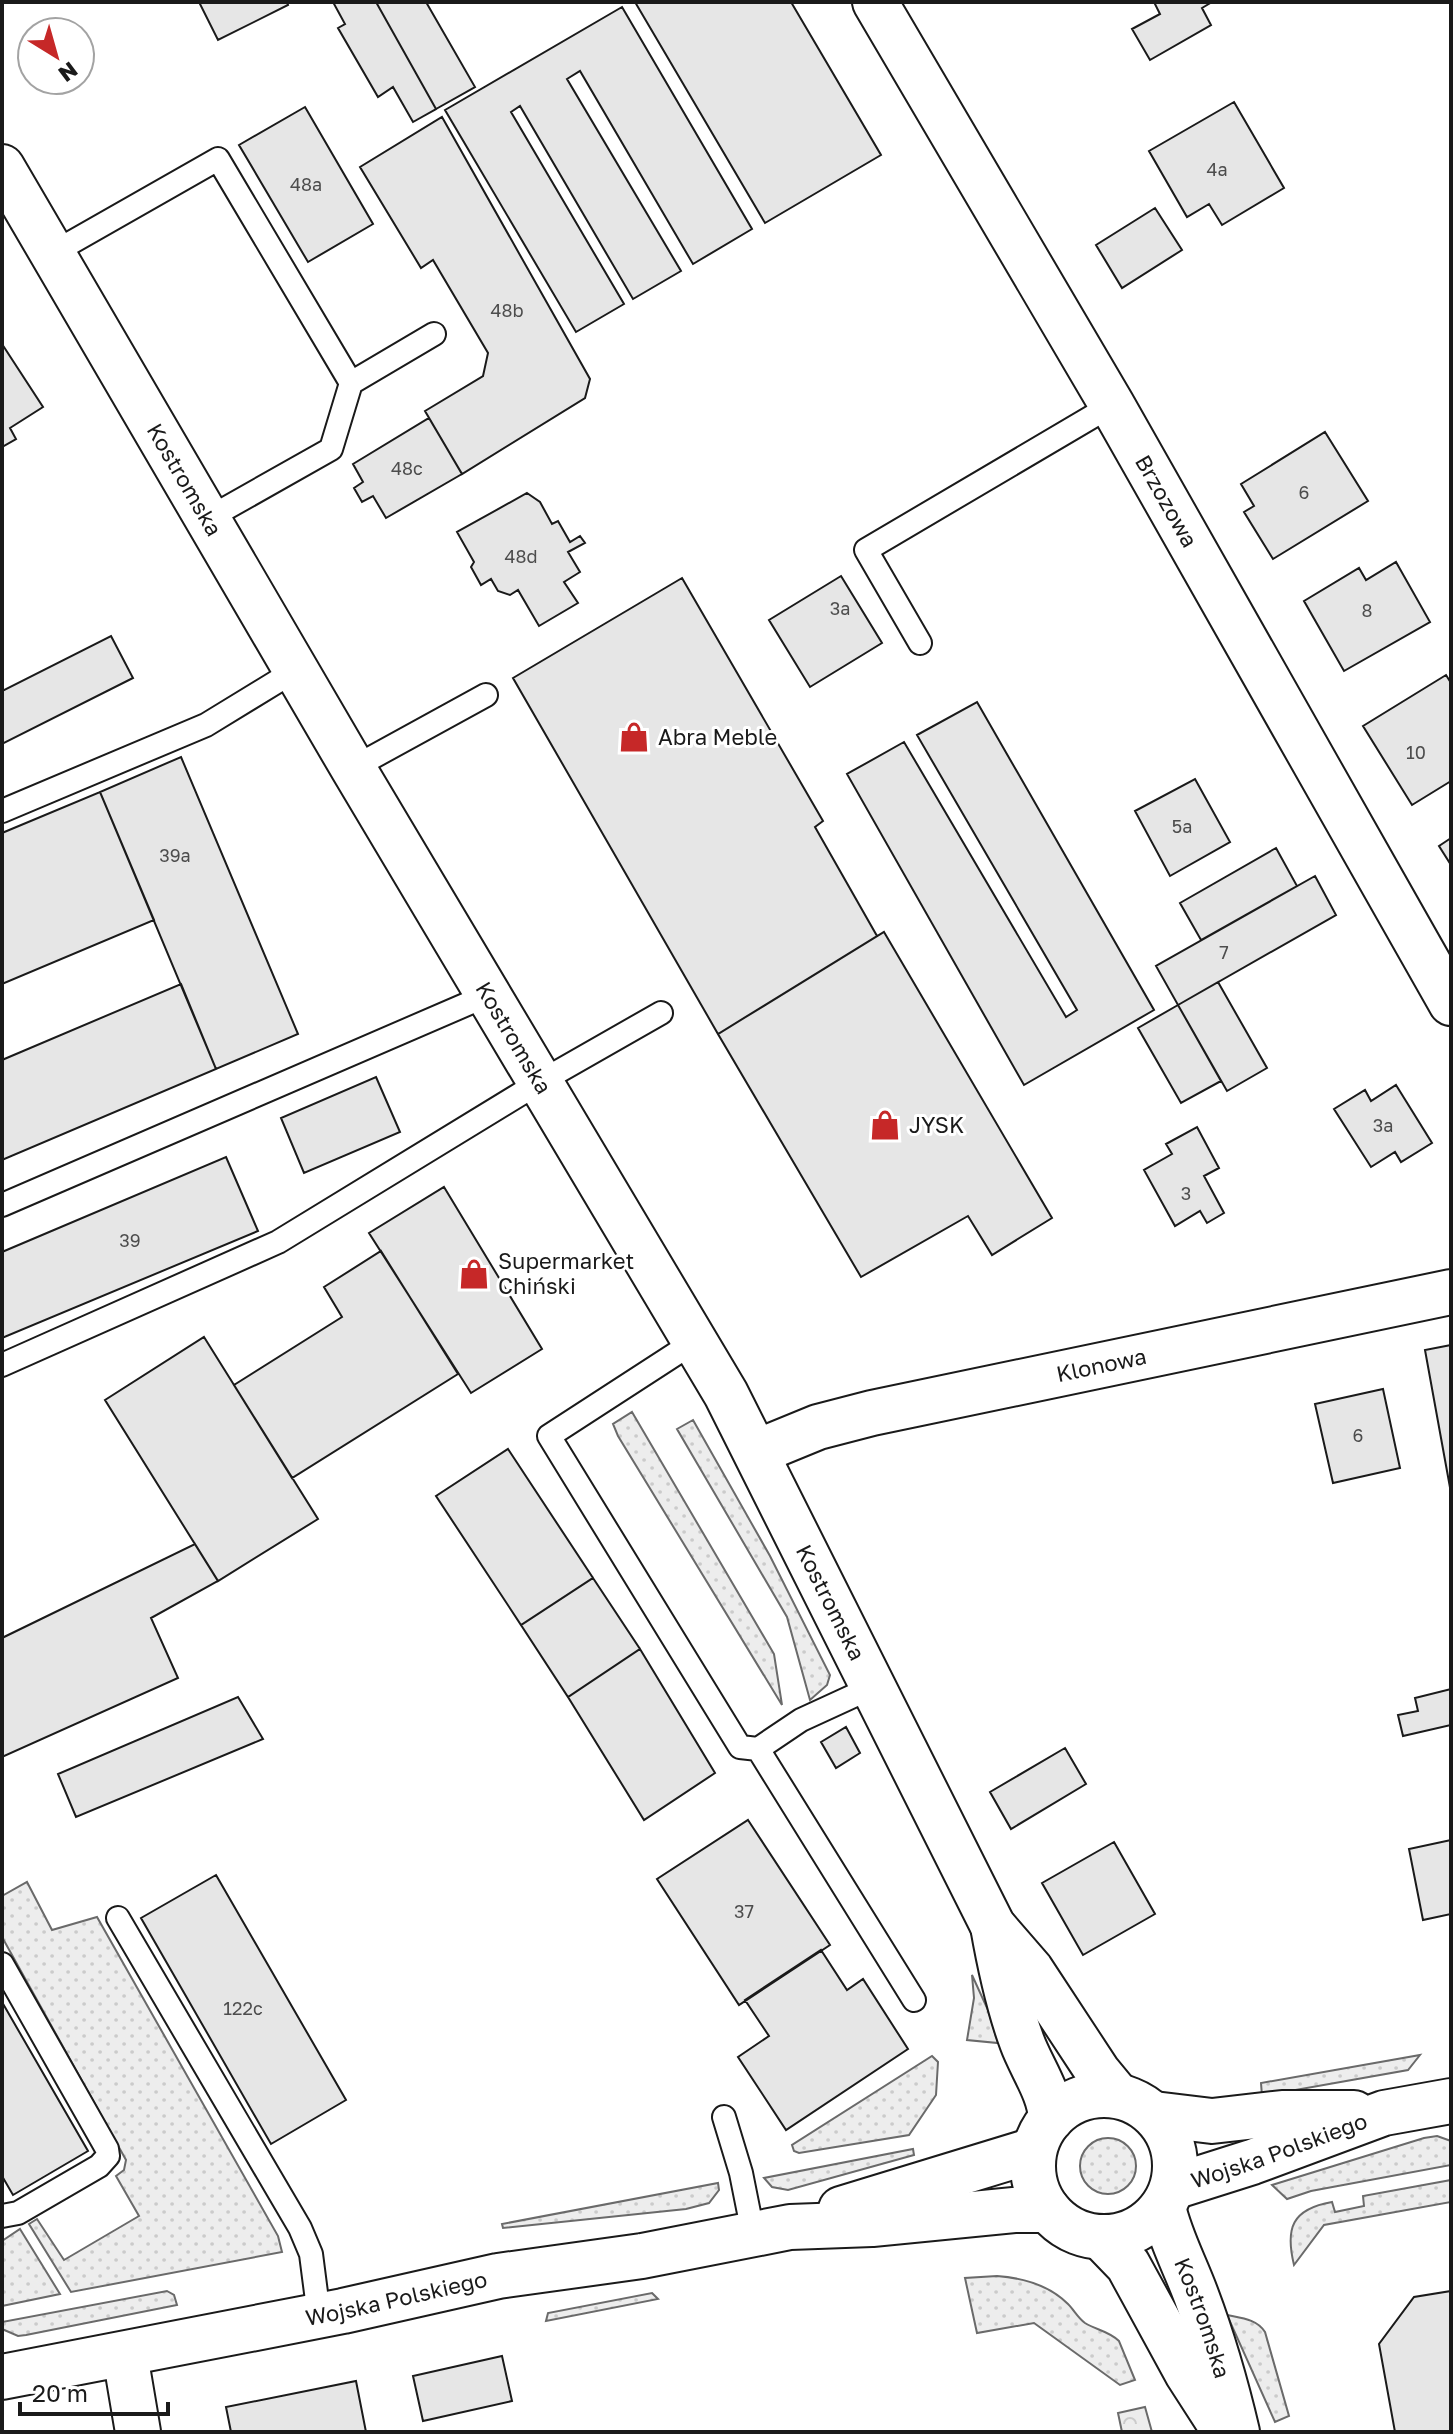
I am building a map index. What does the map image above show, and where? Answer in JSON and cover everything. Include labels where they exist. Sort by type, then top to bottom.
[{"type":"street","name":"Brzozowa","points":[[875,2],[1112,405],[1451,1003]]},
{"type":"street","name":"Kostromska","points":[[2,167],[757,1452],[993,1926],[1031,1970],[1098,2072],[1136,2105]]},
{"type":"street","name":"Klonowa","points":[[757,1452],[797,1434],[872,1413],[1451,1292]]},
{"type":"street","name":"Kostromska","points":[[993,1926],[1004,1990],[1049,2102],[1043,2134]]},
{"type":"street","points":[[1095,2095],[1136,2105],[1167,2130],[1175,2150],[1176,2166],[1168,2197],[1151,2220],[1119,2236],[1101,2237],[1062,2224],[1048,2210],[1038,2192],[1033,2173],[1043,2134],[1075,2100],[1095,2095]]},
{"type":"street","name":"Wojska Polskiego","points":[[1136,2105],[1212,2121],[1282,2113],[1384,2113],[1451,2101]]},
{"type":"street","name":"Wojska Polskiego","points":[[1168,2197],[1384,2113]]},
{"type":"street","name":"Wojska Polskiego","points":[[2,2377],[319,2316],[498,2276],[642,2256],[772,2230],[869,2199],[1043,2134]]},
{"type":"street","name":"Kostromska","points":[[1168,2197],[1174,2243],[1195,2292],[1225,2379],[1237,2432]]},
{"type":"street","name":"Wojska Polskiego","points":[[772,2230],[1014,2210],[1048,2210]]},
{"type":"street","name":"Kostromska","points":[[1101,2237],[1128,2265],[1187,2373],[1225,2432]]},
{"type":"street","points":[[125,2355],[138,2432]]},
{"type":"lane","points":[[51,254],[218,159],[351,383]]},
{"type":"lane","points":[[207,519],[331,449],[351,383],[434,334]]},
{"type":"lane","points":[[920,643],[866,550],[1112,405]]},
{"type":"lane","points":[[2,811],[206,725],[296,670]]},
{"type":"lane","points":[[353,768],[486,695]]},
{"type":"lane","points":[[2,1205],[488,995]]},
{"type":"lane","points":[[2,1365],[278,1242],[540,1082],[661,1013]]},
{"type":"lane","points":[[694,1342],[549,1436],[740,1747],[758,1749],[801,1720],[875,1686]]},
{"type":"lane","points":[[758,1749],[914,2000]]},
{"type":"lane","points":[[118,1918],[300,2228],[311,2254],[319,2316]]},
{"type":"lane","points":[[2,1964],[107,2149],[108,2156],[99,2166],[18,2213],[2,2216]]},
{"type":"lane","points":[[724,2117],[741,2173],[772,2230]]},
{"type":"green space","points":[[632,1412],[774,1654],[782,1705],[618,1436],[613,1424]]},
{"type":"green space","points":[[693,1420],[770,1556],[830,1675],[827,1685],[810,1700],[787,1617],[677,1429]]},
{"type":"green space","points":[[27,1882],[52,1930],[97,1917],[278,2236],[282,2252],[71,2292],[29,2224],[37,2219],[64,2260],[139,2216],[116,2176],[124,2170],[126,2160],[2,1937],[2,1896]]},
{"type":"green space","points":[[972,1975],[988,2010],[998,2043],[967,2040],[974,1998]]},
{"type":"green space","points":[[1420,2055],[1408,2070],[1262,2096],[1261,2083]]},
{"type":"green space","points":[[932,2056],[938,2062],[936,2095],[909,2135],[799,2153],[794,2151],[792,2145]]},
{"type":"green space","points":[[1437,2136],[1451,2141],[1451,2165],[1311,2191],[1287,2199],[1272,2185],[1424,2138]]},
{"type":"green space","points":[[1108,2138],[1128,2146],[1136,2166],[1128,2186],[1108,2194],[1088,2186],[1080,2166],[1088,2146]]},
{"type":"green space","points":[[913,2149],[914,2155],[788,2190],[772,2187],[764,2178]]},
{"type":"green space","points":[[1451,2180],[1451,2202],[1324,2225],[1294,2265],[1292,2231],[1300,2215],[1308,2210],[1332,2202],[1335,2212],[1364,2206],[1363,2196]]},
{"type":"green space","points":[[718,2183],[719,2190],[709,2203],[686,2209],[503,2228],[502,2224]]},
{"type":"green space","points":[[20,2229],[60,2294],[2,2306],[2,2241]]},
{"type":"green space","points":[[997,2276],[1026,2281],[1061,2297],[1085,2323],[1119,2341],[1135,2380],[1120,2385],[1034,2323],[977,2333],[965,2278]]},
{"type":"green space","points":[[167,2291],[174,2295],[177,2305],[26,2335],[18,2336],[2,2329],[2,2322]]},
{"type":"green space","points":[[652,2293],[658,2299],[546,2321],[548,2313]]},
{"type":"green space","points":[[1227,2315],[1253,2322],[1265,2332],[1289,2416],[1275,2422]]},
{"type":"green space","points":[[1145,2407],[1152,2432],[1122,2432],[1118,2413]]},
{"type":"building","points":[[199,2],[287,2],[288,5],[218,40]]},
{"type":"building","points":[[333,2],[376,2],[436,109],[413,122],[393,87],[378,97],[338,28],[345,24]]},
{"type":"building","points":[[376,2],[426,2],[475,87],[436,109]]},
{"type":"building","points":[[635,2],[791,2],[881,155],[765,223]]},
{"type":"building","points":[[1154,2],[1212,2],[1202,8],[1211,25],[1150,60],[1132,29],[1160,14]]},
{"type":"building","points":[[622,7],[752,229],[693,264],[580,71],[567,79],[681,271],[633,299],[520,106],[511,112],[624,304],[576,332],[445,110]]},
{"type":"building","points":[[1234,102],[1284,188],[1222,225],[1209,204],[1187,217],[1149,151]]},
{"type":"building","points":[[305,107],[373,224],[308,262],[239,145]]},
{"type":"building","points":[[442,117],[590,379],[585,398],[462,474],[425,411],[483,376],[488,353],[433,260],[421,268],[360,167]]},
{"type":"building","points":[[1155,208],[1182,250],[1122,288],[1096,245]]},
{"type":"building","points":[[2,344],[43,407],[10,428],[16,439],[2,447]]},
{"type":"building","points":[[429,418],[462,474],[386,518],[373,496],[362,502],[354,488],[363,482],[353,464]]},
{"type":"building","points":[[1325,432],[1368,501],[1273,559],[1244,512],[1254,506],[1241,484]]},
{"type":"building","points":[[527,493],[540,502],[552,524],[558,521],[570,542],[580,536],[585,543],[568,552],[580,572],[564,582],[578,603],[539,626],[518,590],[510,595],[498,591],[491,579],[481,585],[471,567],[474,562],[457,532]]},
{"type":"building","points":[[1396,562],[1430,622],[1344,671],[1304,601],[1359,568],[1366,580]]},
{"type":"building","points":[[841,576],[882,643],[810,687],[769,620]]},
{"type":"building","points":[[682,578],[823,821],[815,827],[877,936],[718,1034],[513,678]]},
{"type":"building","points":[[111,636],[133,678],[2,744],[2,691]]},
{"type":"building","points":[[1446,675],[1451,683],[1451,781],[1412,805],[1363,726]]},
{"type":"building","points":[[977,702],[1154,1010],[1024,1085],[847,774],[904,742],[1066,1017],[1077,1010],[917,735]]},
{"type":"building","points":[[181,757],[298,1034],[216,1069],[100,792]]},
{"type":"building","points":[[1195,779],[1230,842],[1170,876],[1135,811]]},
{"type":"building","points":[[100,792],[154,920],[2,984],[2,833]]},
{"type":"building","points":[[1451,838],[1451,865],[1439,846]]},
{"type":"building","points":[[1276,848],[1297,886],[1201,940],[1180,903]]},
{"type":"building","points":[[1315,876],[1336,915],[1178,1005],[1156,966]]},
{"type":"building","name":"JYSK","points":[[884,932],[1052,1218],[992,1255],[968,1216],[861,1277],[718,1034]]},
{"type":"building","points":[[1218,982],[1267,1068],[1227,1091],[1178,1005]]},
{"type":"building","points":[[181,984],[216,1069],[2,1160],[2,1060]]},
{"type":"building","points":[[1178,1005],[1221,1081],[1181,1103],[1138,1028]]},
{"type":"building","points":[[376,1077],[400,1132],[304,1173],[281,1118]]},
{"type":"building","points":[[1396,1085],[1432,1143],[1401,1162],[1395,1152],[1371,1167],[1334,1109],[1365,1090],[1371,1101]]},
{"type":"building","points":[[1197,1127],[1219,1168],[1204,1176],[1224,1213],[1207,1223],[1200,1211],[1175,1226],[1144,1170],[1172,1154],[1166,1144]]},
{"type":"building","points":[[226,1157],[258,1231],[2,1338],[2,1252]]},
{"type":"building","points":[[444,1187],[542,1349],[471,1393],[369,1233]]},
{"type":"building","points":[[381,1251],[458,1374],[292,1478],[234,1385],[342,1317],[324,1287]]},
{"type":"building","points":[[204,1337],[318,1519],[218,1581],[105,1400]]},
{"type":"building","points":[[1451,1345],[1451,1493],[1425,1350]]},
{"type":"building","points":[[1383,1389],[1400,1468],[1333,1483],[1315,1404]]},
{"type":"building","points":[[508,1449],[593,1578],[521,1625],[436,1496]]},
{"type":"building","points":[[195,1544],[218,1581],[151,1618],[178,1678],[2,1757],[2,1638]]},
{"type":"building","points":[[593,1578],[640,1649],[568,1697],[521,1625]]},
{"type":"building","points":[[640,1649],[715,1773],[644,1820],[568,1697]]},
{"type":"building","points":[[1451,1689],[1451,1725],[1403,1736],[1398,1715],[1418,1711],[1415,1698]]},
{"type":"building","points":[[238,1697],[263,1739],[76,1817],[58,1774]]},
{"type":"building","points":[[846,1727],[860,1753],[836,1768],[821,1742]]},
{"type":"building","points":[[1065,1748],[1086,1784],[1011,1829],[990,1792]]},
{"type":"building","points":[[748,1820],[830,1945],[739,2005],[657,1879]]},
{"type":"building","points":[[1451,1840],[1451,1914],[1423,1920],[1409,1849]]},
{"type":"building","points":[[1114,1842],[1155,1914],[1083,1955],[1042,1883]]},
{"type":"building","points":[[216,1875],[346,2100],[271,2144],[141,1918]]},
{"type":"building","points":[[821,1950],[847,1990],[863,1979],[908,2049],[786,2130],[738,2057],[769,2036],[745,2000]]},
{"type":"building","points":[[2,2002],[88,2151],[13,2195],[2,2176]]},
{"type":"building","points":[[1451,2291],[1451,2432],[1395,2432],[1379,2344],[1414,2297]]},
{"type":"building","points":[[502,2356],[512,2401],[423,2421],[413,2376]]},
{"type":"building","points":[[356,2381],[366,2432],[231,2432],[226,2407]]},
{"type":"place","name":"Abra Meble","points":[[634,737]]},
{"type":"place","name":"JYSK","points":[[885,1125]]},
{"type":"place","name":"Supermarket Chiński","points":[[474,1274]]}]
